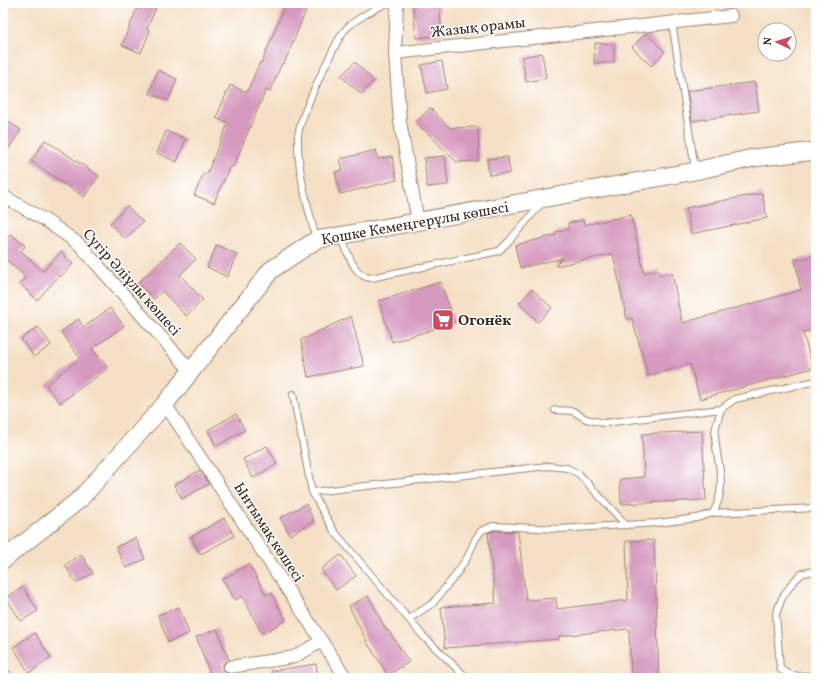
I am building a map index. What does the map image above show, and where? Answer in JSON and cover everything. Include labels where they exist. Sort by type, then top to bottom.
[{"type":"street","points":[[397,3],[395,52],[400,122],[418,222]]},
{"type":"street","name":"Жазық орамы","points":[[395,52],[731,16]]},
{"type":"street","name":"Қошке Кемеңгерұлы көшесі","points":[[3,560],[80,499],[165,404],[231,318],[271,270],[316,240],[695,171],[753,158],[816,150]]},
{"type":"street","name":"Сүгір Әліұлы көшесі","points":[[3,196],[45,220],[80,244],[191,371]]},
{"type":"street","name":"Ынтымақ көшесі","points":[[165,404],[346,678]]},
{"type":"street","points":[[230,667],[294,657],[322,641]]},
{"type":"street","points":[[3,674],[7,678]]},
{"type":"lane","points":[[316,240],[299,166],[298,135],[312,94],[345,30],[376,7],[387,3]]},
{"type":"lane","points":[[672,22],[695,171]]},
{"type":"lane","points":[[341,236],[357,272],[365,278],[371,278],[498,251],[510,241],[545,199]]},
{"type":"lane","points":[[555,410],[573,411],[586,419],[604,423],[721,409],[735,399],[816,381]]},
{"type":"lane","points":[[293,394],[312,492],[334,531],[423,636],[467,678]]},
{"type":"lane","points":[[713,513],[720,500],[722,488],[715,432],[721,409]]},
{"type":"lane","points":[[312,492],[548,466],[567,468],[579,474],[626,525]]},
{"type":"lane","points":[[409,619],[433,603],[468,558],[474,540],[481,531],[493,526],[560,529],[658,523],[697,518],[713,513],[816,508]]},
{"type":"lane","points":[[816,571],[804,573],[793,582],[782,598],[776,614],[780,669],[788,675],[799,676],[816,674]]},
{"type":"building","points":[[139,3],[158,3],[147,29],[150,31],[141,53],[122,45]]},
{"type":"building","points":[[286,3],[309,3],[284,64],[282,63],[270,92],[266,90],[233,167],[230,166],[214,203],[194,195],[204,173],[207,174],[228,123],[216,118],[230,85],[247,92],[260,62],[262,62]]},
{"type":"building","points":[[439,3],[442,35],[416,38],[413,6]]},
{"type":"building","points":[[646,33],[665,52],[651,66],[632,47]]},
{"type":"building","points":[[595,43],[614,44],[614,63],[594,63]]},
{"type":"building","points":[[542,53],[546,78],[526,82],[522,57]]},
{"type":"building","points":[[442,61],[447,89],[427,93],[421,65]]},
{"type":"building","points":[[355,62],[374,81],[361,94],[341,76]]},
{"type":"building","points":[[158,70],[177,79],[168,101],[149,93]]},
{"type":"building","points":[[755,82],[759,111],[692,121],[687,91]]},
{"type":"building","points":[[430,108],[450,128],[478,127],[479,161],[457,162],[416,122]]},
{"type":"building","points":[[3,118],[21,130],[3,157]]},
{"type":"building","points":[[166,131],[186,139],[177,162],[157,153]]},
{"type":"building","points":[[45,140],[99,176],[84,197],[31,161]]},
{"type":"building","points":[[376,150],[378,159],[392,156],[397,180],[340,194],[335,172],[343,170],[340,159]]},
{"type":"building","points":[[445,156],[448,185],[427,187],[424,158]]},
{"type":"building","points":[[508,157],[510,173],[489,175],[487,159]]},
{"type":"building","points":[[762,193],[767,218],[691,234],[686,208]]},
{"type":"building","points":[[127,206],[143,222],[125,239],[110,223]]},
{"type":"building","points":[[631,215],[644,273],[659,270],[660,275],[672,273],[682,323],[801,290],[795,260],[816,256],[816,329],[803,333],[813,368],[700,399],[690,364],[648,376],[632,318],[627,319],[613,254],[555,266],[563,258],[520,268],[515,245],[556,235],[555,232],[569,229],[568,223],[583,220],[584,225]]},
{"type":"building","points":[[11,234],[25,246],[21,251],[43,271],[61,252],[73,264],[60,277],[59,276],[37,300],[20,284],[26,277],[3,257],[3,242]]},
{"type":"building","points":[[180,243],[196,259],[180,275],[203,300],[186,316],[162,291],[154,299],[138,283]]},
{"type":"building","points":[[217,245],[237,254],[227,277],[207,267]]},
{"type":"building","points":[[441,282],[454,323],[392,342],[379,301]]},
{"type":"building","points":[[532,289],[552,308],[538,322],[519,303]]},
{"type":"building","points":[[110,308],[124,326],[92,349],[108,368],[60,403],[46,385],[80,358],[61,332],[78,319],[84,327]]},
{"type":"building","points":[[351,316],[364,366],[308,377],[301,340]]},
{"type":"building","points":[[38,327],[51,345],[34,357],[21,339]]},
{"type":"building","points":[[236,414],[245,430],[216,446],[208,430]]},
{"type":"building","points":[[702,431],[706,500],[621,504],[620,479],[644,477],[642,434]]},
{"type":"building","points":[[267,446],[277,464],[253,478],[243,459]]},
{"type":"building","points":[[200,470],[209,484],[182,499],[174,485]]},
{"type":"building","points":[[306,504],[314,521],[290,535],[280,518]]},
{"type":"building","points":[[224,518],[234,536],[201,554],[191,537]]},
{"type":"building","points":[[494,531],[518,532],[526,600],[556,598],[557,609],[628,600],[626,541],[654,540],[659,678],[631,678],[629,629],[559,636],[559,639],[445,648],[441,607],[496,603],[488,533]]},
{"type":"building","points":[[136,538],[145,559],[126,568],[116,547]]},
{"type":"building","points":[[81,554],[93,573],[76,583],[65,565]]},
{"type":"building","points":[[341,555],[356,576],[336,590],[321,569]]},
{"type":"building","points":[[249,564],[266,595],[271,592],[286,620],[262,634],[242,596],[235,600],[223,579]]},
{"type":"building","points":[[23,587],[38,611],[21,621],[6,598]]},
{"type":"building","points":[[368,596],[387,631],[388,630],[409,662],[388,675],[368,644],[349,606]]},
{"type":"building","points":[[179,607],[189,633],[168,642],[158,615]]},
{"type":"building","points":[[217,629],[229,660],[223,664],[223,669],[227,674],[234,674],[236,678],[212,678],[196,637]]},
{"type":"building","points":[[35,633],[51,658],[29,673],[13,647]]},
{"type":"building","points":[[316,664],[318,678],[272,678],[271,671]]},
{"type":"place","name":"Огонёк","points":[[443,320]]}]
